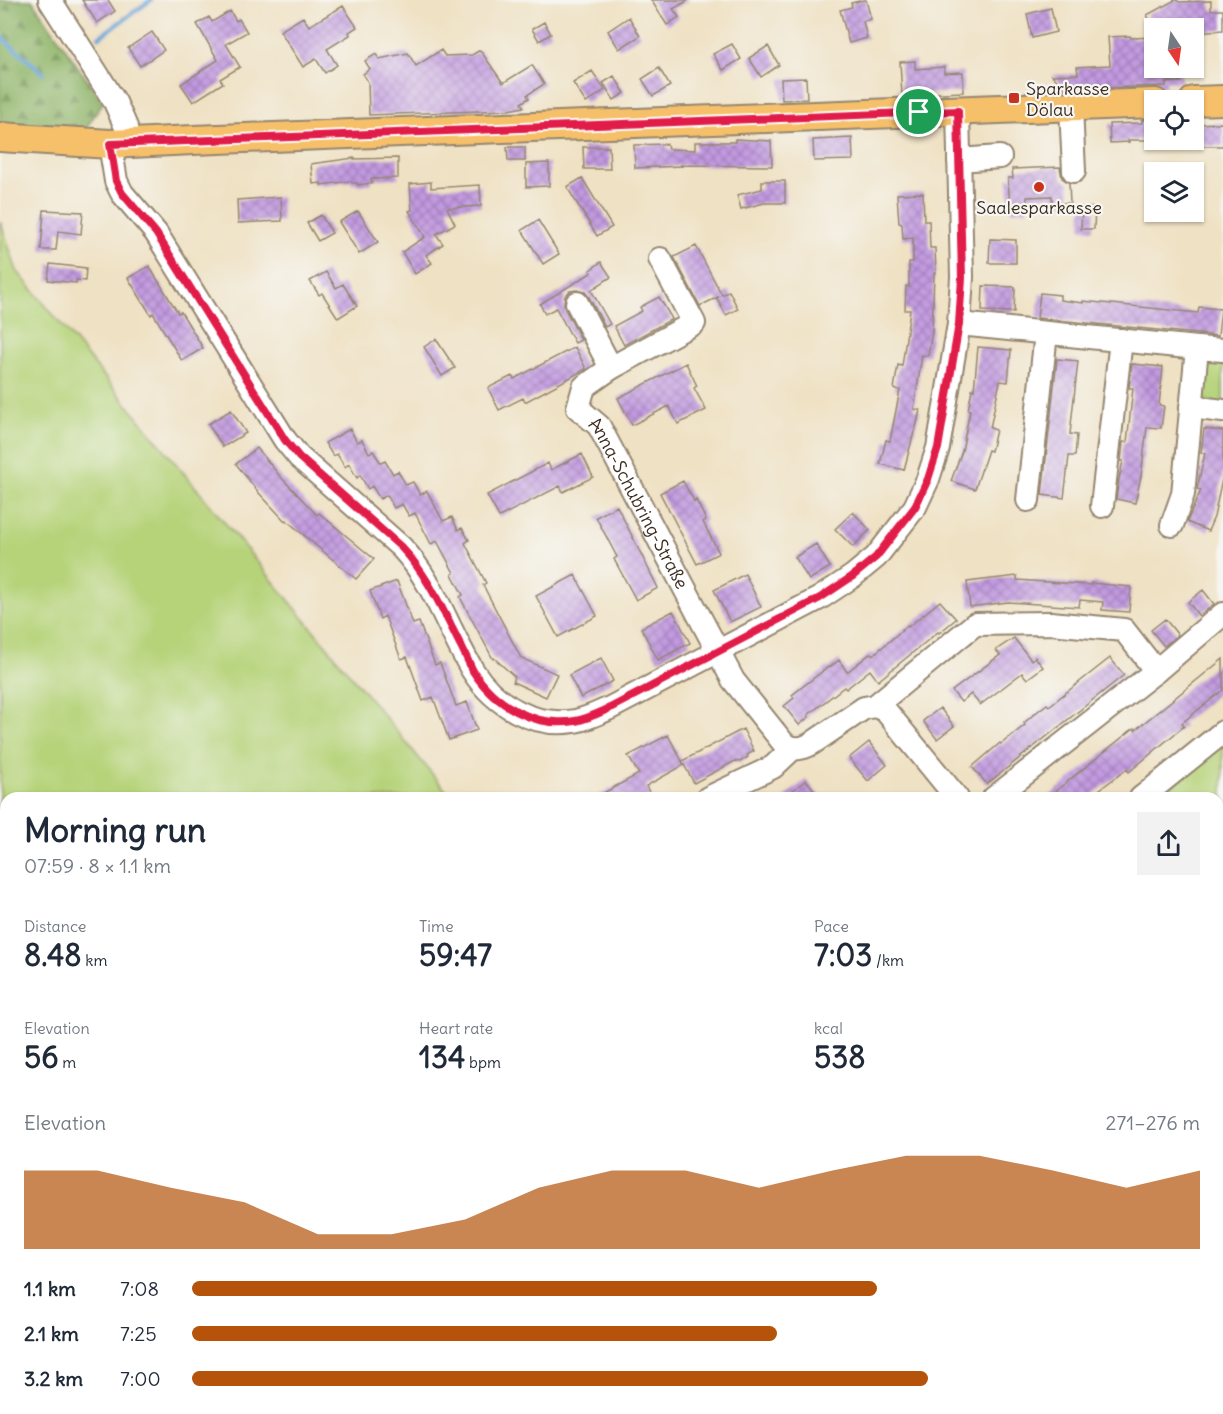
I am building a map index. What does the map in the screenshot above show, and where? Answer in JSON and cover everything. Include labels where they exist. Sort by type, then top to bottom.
[{"type":"main road","points":[[1204,101],[1223,100]]},
{"type":"main road","points":[[0,137],[119,143],[1144,104]]},
{"type":"street","points":[[50,0],[115,102],[126,127],[119,143],[116,181],[122,193],[156,233],[285,440],[299,457],[415,562],[441,606],[473,670],[483,684],[496,698],[508,706],[544,721],[576,721],[610,708],[820,598],[876,557],[915,507],[928,479],[938,448],[959,324],[962,278],[958,111]]},
{"type":"street","points":[[1071,107],[1074,171]]},
{"type":"street","points":[[959,160],[1000,157]]},
{"type":"street","name":"Anna-Schubring-Straße","points":[[660,259],[694,323],[611,368],[584,387],[578,408],[599,426],[718,651]]},
{"type":"street","points":[[577,303],[611,368]]},
{"type":"street","points":[[959,324],[1223,350]]},
{"type":"street","points":[[1028,500],[1046,333]]},
{"type":"street","points":[[1102,506],[1121,340]]},
{"type":"street","points":[[1172,525],[1183,494],[1197,348]]},
{"type":"street","points":[[1191,407],[1223,411]]},
{"type":"street","points":[[1002,792],[1156,671],[1223,614]]},
{"type":"street","points":[[718,651],[733,680],[786,745],[792,748],[802,748],[811,744],[864,708],[875,706],[975,624],[1051,623],[1124,630],[1156,671]]},
{"type":"street","points":[[875,706],[885,710],[952,792]]},
{"type":"street","points":[[1148,792],[1223,732]]},
{"type":"street","points":[[721,792],[773,767],[792,748]]},
{"type":"green space","points":[[0,0],[32,0],[103,103],[84,131],[0,126]]},
{"type":"green space","points":[[0,221],[17,271],[447,792],[0,792]]},
{"type":"green space","points":[[1223,355],[1223,406],[1203,400],[1204,360]]},
{"type":"green space","points":[[1223,741],[1223,792],[1165,792]]},
{"type":"building","points":[[82,0],[108,0],[115,11],[97,23]]},
{"type":"building","points":[[651,0],[689,0],[673,9],[679,17],[667,25]]},
{"type":"building","points":[[866,0],[871,19],[863,21],[867,38],[849,43],[840,10],[852,7],[851,3]]},
{"type":"building","points":[[1175,0],[1179,2],[1211,1],[1211,10],[1223,10],[1223,30],[1204,31],[1204,18],[1149,18],[1147,15]]},
{"type":"building","points":[[343,6],[357,27],[349,32],[350,35],[327,49],[337,65],[325,73],[316,59],[303,67],[280,31],[303,17],[309,26]]},
{"type":"building","points":[[1051,8],[1056,32],[1032,38],[1027,14]]},
{"type":"building","points":[[230,11],[236,21],[239,19],[247,32],[226,44],[240,67],[220,79],[223,83],[193,102],[181,84],[218,60],[197,24],[209,17],[212,22]]},
{"type":"building","points":[[629,17],[640,36],[619,49],[608,31]]},
{"type":"building","points":[[544,22],[551,34],[539,41],[532,29]]},
{"type":"building","points":[[152,32],[164,50],[140,66],[128,48]]},
{"type":"building","points":[[1108,37],[1144,37],[1144,78],[1181,78],[1181,82],[1166,82],[1166,86],[1065,89],[1052,75],[1078,74],[1077,67],[1110,65]]},
{"type":"building","points":[[732,44],[741,59],[723,70],[713,54]]},
{"type":"building","points":[[768,46],[779,65],[761,77],[749,58]]},
{"type":"building","points":[[441,50],[445,56],[472,55],[480,50],[503,83],[532,65],[544,84],[527,95],[529,98],[521,103],[524,107],[508,110],[369,115],[368,82],[363,74],[370,69],[365,61],[376,54],[379,59],[408,53],[416,66]]},
{"type":"building","points":[[915,61],[915,69],[944,67],[944,73],[963,72],[963,92],[902,95],[900,62]]},
{"type":"building","points":[[659,68],[670,86],[653,96],[642,79]]},
{"type":"building","points":[[592,71],[605,90],[586,103],[573,83]]},
{"type":"building","points":[[614,76],[625,93],[614,100],[603,83]]},
{"type":"building","points":[[806,78],[807,99],[782,100],[781,79]]},
{"type":"building","points":[[1144,120],[1144,140],[1110,143],[1109,124],[1142,123]]},
{"type":"building","points":[[1223,123],[1223,146],[1204,146],[1204,124]]},
{"type":"building","points":[[852,138],[853,160],[814,161],[813,140]]},
{"type":"building","points":[[735,139],[771,141],[772,166],[681,165],[635,168],[634,145],[667,144],[668,149],[695,150],[695,142],[735,142]]},
{"type":"building","points":[[507,147],[525,147],[525,161],[508,161]]},
{"type":"building","points":[[583,147],[609,147],[610,169],[584,169]]},
{"type":"building","points":[[354,158],[398,158],[398,178],[371,179],[372,183],[358,185],[351,181],[313,184],[311,164]]},
{"type":"building","points":[[549,163],[549,186],[526,187],[526,164]]},
{"type":"building","name":"Saalesparkasse","points":[[1060,167],[1062,178],[1069,183],[1070,203],[1052,203],[1052,196],[1027,197],[1027,210],[1010,211],[1008,178],[1013,178],[1012,169]]},
{"type":"building","points":[[582,178],[612,227],[597,236],[567,187]]},
{"type":"building","points":[[762,181],[785,181],[785,203],[764,203],[741,209],[737,195],[762,189]]},
{"type":"building","points":[[431,182],[431,188],[480,185],[481,206],[447,208],[455,224],[436,234],[443,244],[426,255],[432,263],[415,274],[402,252],[425,237],[409,211],[412,210],[410,184]]},
{"type":"building","points":[[923,193],[924,221],[929,221],[930,248],[935,248],[936,273],[934,273],[932,331],[928,356],[922,355],[914,409],[920,410],[904,470],[880,464],[886,440],[890,441],[900,390],[894,389],[898,365],[902,366],[910,310],[905,310],[906,286],[909,287],[909,262],[913,262],[913,238],[903,239],[902,224],[899,223],[897,194]]},
{"type":"building","points":[[281,197],[282,221],[238,223],[237,200]]},
{"type":"building","points":[[1082,207],[1095,208],[1094,229],[1081,229]]},
{"type":"building","points":[[44,210],[83,212],[81,234],[58,231],[56,250],[41,250]]},
{"type":"building","points":[[358,211],[378,242],[359,254],[339,222]]},
{"type":"building","points":[[321,215],[332,233],[318,241],[307,223]]},
{"type":"building","points":[[538,220],[559,254],[543,264],[522,230]]},
{"type":"building","points":[[990,239],[1016,240],[1016,263],[989,263]]},
{"type":"building","points":[[696,246],[722,295],[729,291],[738,309],[726,315],[717,298],[720,296],[700,306],[674,257]]},
{"type":"building","points":[[601,262],[611,277],[591,290],[610,324],[605,327],[585,292],[570,291],[565,296],[564,303],[581,340],[575,343],[556,308],[545,314],[540,304],[591,273],[590,270]]},
{"type":"building","points":[[50,264],[86,268],[85,281],[76,280],[76,283],[48,280]]},
{"type":"building","points":[[149,266],[203,348],[182,361],[153,313],[151,315],[128,278]]},
{"type":"building","points":[[326,272],[336,288],[343,284],[357,306],[338,318],[322,293],[319,295],[310,281]]},
{"type":"building","points":[[983,286],[1015,287],[1014,312],[982,311]]},
{"type":"building","points":[[1040,293],[1060,295],[1060,300],[1083,303],[1083,301],[1198,313],[1199,307],[1221,309],[1218,336],[1037,318]]},
{"type":"building","points":[[659,297],[672,319],[624,345],[614,326],[642,311],[640,307]]},
{"type":"building","points":[[436,339],[455,368],[442,376],[424,347]]},
{"type":"building","points":[[575,347],[586,369],[525,402],[523,398],[499,410],[488,388],[512,376],[514,379]]},
{"type":"building","points":[[978,347],[1011,350],[1008,382],[1000,381],[990,428],[996,430],[991,451],[988,450],[975,489],[951,481],[962,451],[972,389],[974,390]]},
{"type":"building","points":[[1057,359],[1078,361],[1070,434],[1077,435],[1075,456],[1069,456],[1064,498],[1042,495]]},
{"type":"building","points":[[686,363],[697,386],[694,388],[706,410],[678,424],[669,406],[632,425],[618,398]]},
{"type":"building","points":[[1132,364],[1163,367],[1159,405],[1164,406],[1161,428],[1147,427],[1135,503],[1116,499],[1123,461],[1121,461],[1123,442],[1127,442],[1133,388],[1129,388]]},
{"type":"building","points":[[231,410],[246,433],[223,447],[208,424]]},
{"type":"building","points":[[350,429],[357,442],[362,440],[369,453],[373,451],[381,463],[385,461],[393,474],[398,471],[406,485],[413,482],[420,495],[427,491],[443,521],[452,517],[458,530],[462,528],[469,540],[465,543],[486,583],[483,585],[521,658],[557,674],[546,697],[513,682],[515,677],[493,659],[460,597],[463,595],[452,574],[454,573],[437,541],[431,544],[415,513],[409,516],[402,504],[394,508],[387,495],[380,499],[372,486],[368,489],[360,475],[357,478],[349,464],[345,467],[337,454],[333,456],[325,443]]},
{"type":"building","points":[[1204,429],[1223,431],[1223,474],[1214,517],[1208,531],[1187,522],[1201,490],[1197,489],[1205,453],[1201,453]]},
{"type":"building","points":[[257,448],[317,515],[319,513],[374,559],[356,579],[285,521],[236,464]]},
{"type":"building","points":[[582,454],[593,477],[563,492],[560,486],[499,517],[487,495],[548,463],[551,470]]},
{"type":"building","points":[[683,481],[706,520],[703,522],[719,553],[697,564],[660,493]]},
{"type":"building","points":[[617,506],[658,588],[636,600],[614,559],[617,557],[596,517]]},
{"type":"building","points":[[853,512],[870,530],[853,547],[835,529]]},
{"type":"building","points":[[816,544],[830,567],[809,580],[795,557]]},
{"type":"building","points":[[745,574],[761,607],[730,622],[714,590]]},
{"type":"building","points":[[575,575],[597,616],[558,637],[536,596]]},
{"type":"building","points":[[1017,576],[1017,580],[1131,587],[1129,612],[1102,610],[1103,602],[1080,600],[1079,607],[1008,602],[970,607],[967,582]]},
{"type":"building","points":[[397,581],[413,624],[419,622],[435,665],[440,663],[456,706],[467,702],[477,730],[449,740],[433,697],[423,701],[407,657],[401,659],[385,616],[380,619],[370,591]]},
{"type":"building","points":[[1203,590],[1214,604],[1199,616],[1188,602]]},
{"type":"building","points":[[940,601],[956,619],[878,681],[870,670],[846,689],[844,687],[808,715],[809,717],[799,725],[784,706],[794,698],[792,695],[828,667],[839,660],[847,672],[871,653],[873,655]]},
{"type":"building","points":[[673,611],[690,643],[658,660],[641,628]]},
{"type":"building","points":[[1165,619],[1178,635],[1164,646],[1151,630]]},
{"type":"building","points":[[1014,638],[1031,660],[1035,657],[1043,667],[1027,679],[1022,673],[980,705],[971,694],[961,702],[952,691],[1000,655],[996,650]]},
{"type":"building","points":[[601,658],[613,681],[581,698],[569,675]]},
{"type":"building","points":[[1110,658],[1124,675],[987,784],[972,767],[1025,725],[1024,723],[1033,715],[1047,704],[1049,706]]},
{"type":"building","points":[[1223,659],[1223,690],[1182,723],[1184,726],[1129,772],[1127,769],[1096,792],[1054,792],[1134,728],[1135,730]]},
{"type":"building","points":[[940,708],[954,726],[937,739],[923,721]]},
{"type":"building","points":[[743,729],[754,751],[740,762],[735,761],[694,783],[682,761]]},
{"type":"building","points":[[668,735],[684,765],[646,786],[649,792],[605,792],[639,774],[628,756]]},
{"type":"building","points":[[869,742],[887,765],[868,781],[849,758]]},
{"type":"building","points":[[806,780],[816,792],[791,792]]},
{"type":"waterway","points":[[99,37],[151,0]]},
{"type":"waterway","points":[[0,36],[43,73]]},
{"type":"place","name":"Sparkasse Dölau","points":[[1014,98]]},
{"type":"place","name":"Saalesparkasse","points":[[1039,187]]},
{"type":"route","points":[[958,111],[962,278],[959,324],[946,410],[938,448],[928,479],[915,507],[876,557],[820,598],[610,708],[576,721],[559,722],[530,717],[496,698],[473,670],[441,606],[415,562],[299,457],[285,440],[156,233],[122,193],[116,181],[110,144],[193,140],[919,112],[958,111]]}]
